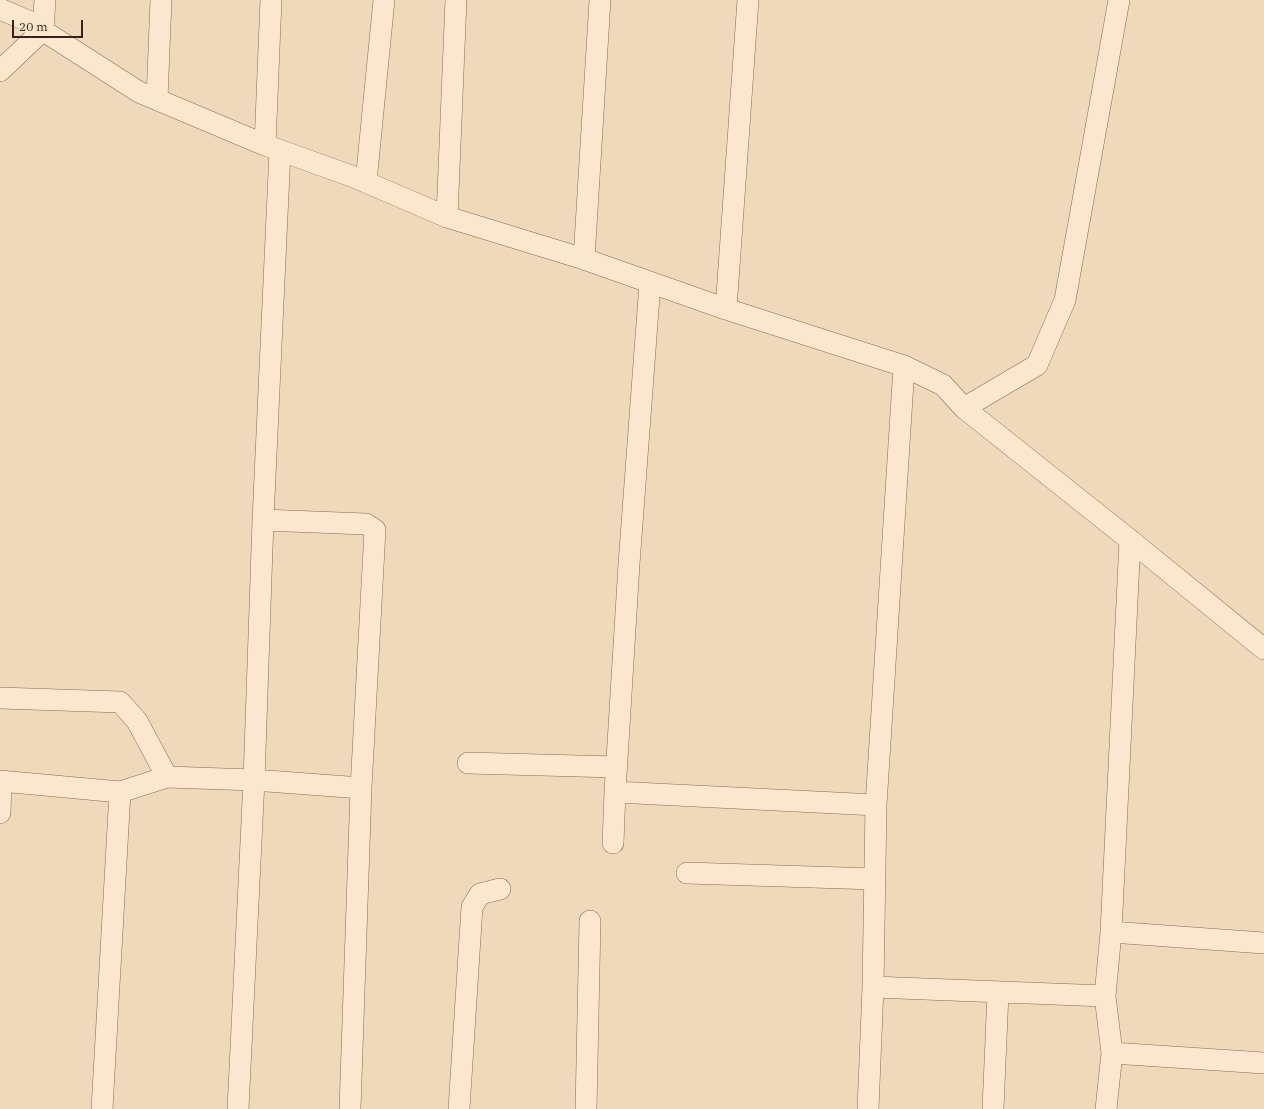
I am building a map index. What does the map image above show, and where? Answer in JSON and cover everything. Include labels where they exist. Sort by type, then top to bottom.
[{"type":"street","points":[[0,71],[43,30],[45,0]]},
{"type":"street","points":[[157,100],[162,0]]},
{"type":"street","points":[[238,1109],[254,780],[263,520],[273,148],[271,0]]},
{"type":"street","points":[[366,182],[384,0]]},
{"type":"street","points":[[447,217],[456,0]]},
{"type":"street","points":[[584,259],[600,0]]},
{"type":"street","points":[[726,309],[748,0]]},
{"type":"street","points":[[964,408],[1037,365],[1065,300],[1119,0]]},
{"type":"street","points":[[0,9],[28,21],[139,92],[273,148],[366,182],[447,217],[584,259],[726,309],[904,366],[943,385],[964,408],[1264,649]]},
{"type":"street","points":[[613,843],[614,792],[630,548],[650,283]]},
{"type":"street","points":[[868,1109],[873,987],[876,805],[904,366]]},
{"type":"street","points":[[263,520],[366,524],[375,530],[361,788],[350,1109]]},
{"type":"street","points":[[1106,1109],[1112,1053],[1105,996],[1111,932],[1130,540]]},
{"type":"street","points":[[0,698],[120,702],[137,721],[167,777]]},
{"type":"street","points":[[468,763],[616,767]]},
{"type":"street","points":[[0,813],[1,781],[120,792],[167,777],[254,780],[361,788]]},
{"type":"street","points":[[102,1109],[120,792]]},
{"type":"street","points":[[614,792],[876,805]]},
{"type":"street","points":[[687,873],[875,879]]},
{"type":"street","points":[[459,1109],[472,907],[480,894],[500,889]]},
{"type":"street","points":[[586,1109],[590,921]]},
{"type":"street","points":[[1111,932],[1264,943]]},
{"type":"street","points":[[873,987],[1105,996]]},
{"type":"street","points":[[993,1109],[998,993]]},
{"type":"street","points":[[1112,1053],[1264,1063]]}]
